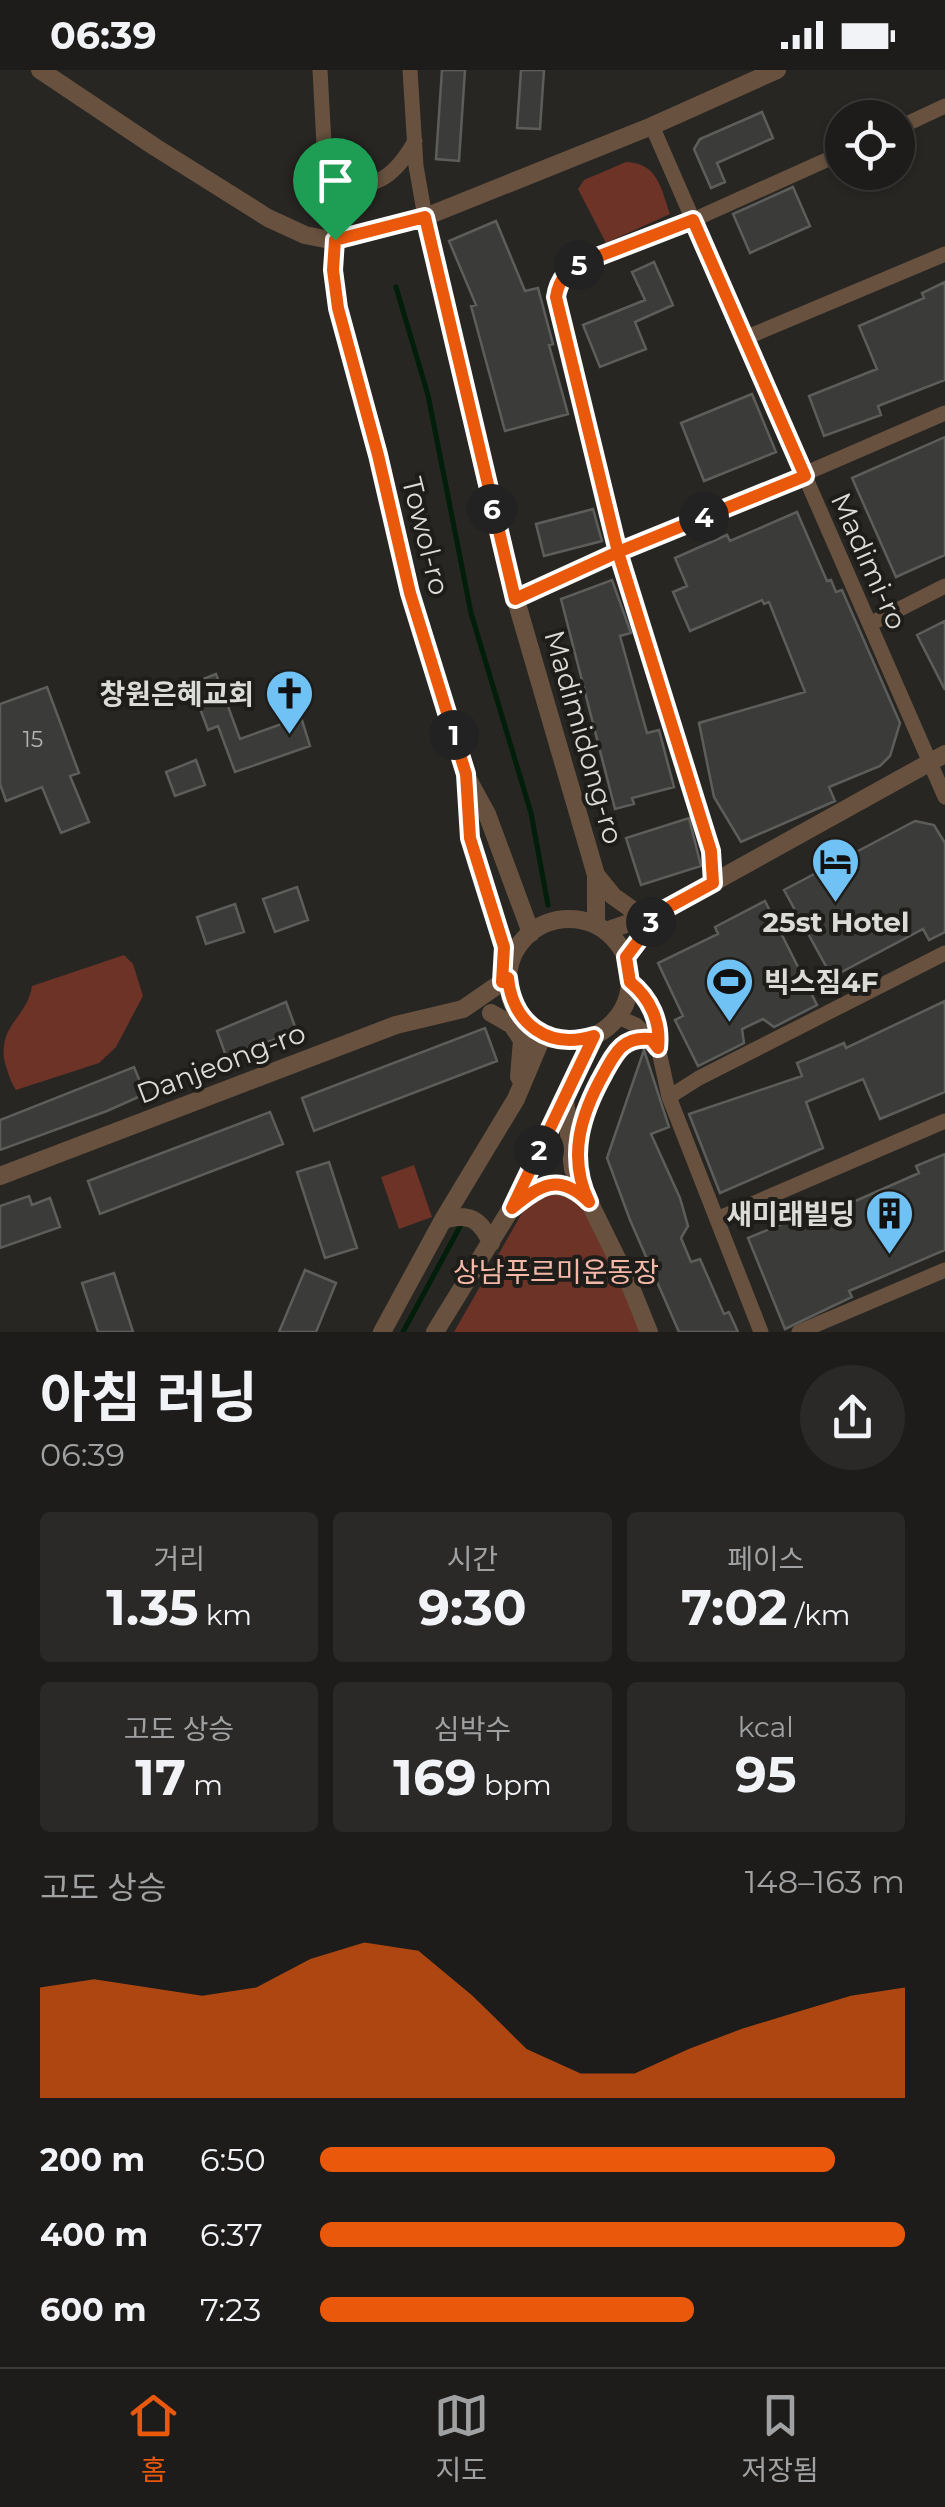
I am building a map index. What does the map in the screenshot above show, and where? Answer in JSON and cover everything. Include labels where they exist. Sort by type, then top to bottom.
[{"type":"street","points":[[40,70],[255,210],[305,235],[335,240],[425,217],[652,126],[776,70]]},
{"type":"street","points":[[320,70],[325,163],[340,189],[335,240]]},
{"type":"street","points":[[410,70],[425,217]]},
{"type":"street","points":[[915,120],[945,106]]},
{"type":"street","name":"Madimi-ro","points":[[652,126],[870,624],[938,758],[945,797]]},
{"type":"street","points":[[325,163],[356,183],[382,180],[393,174],[415,140]]},
{"type":"street","points":[[713,883],[711,851],[618,552],[556,291],[574,267],[693,220],[825,161]]},
{"type":"street","name":"Madimidong-ro","points":[[425,217],[515,599],[596,875],[601,928]]},
{"type":"street","name":"Towol-ro","points":[[335,240],[333,270],[338,308],[410,593],[466,774],[488,814],[531,932]]},
{"type":"street","points":[[744,338],[945,254]]},
{"type":"street","points":[[515,599],[945,413]]},
{"type":"street","points":[[870,624],[945,586]]},
{"type":"street","points":[[505,980],[514,953],[531,932],[546,923],[562,919],[601,928],[652,915],[938,758]]},
{"type":"street","points":[[466,774],[470,838],[504,947],[510,997],[519,1015],[543,1035],[568,1041],[594,1036]]},
{"type":"street","points":[[596,875],[613,896],[652,915]]},
{"type":"street","points":[[626,957],[652,915]]},
{"type":"street","points":[[435,1332],[512,1208],[594,1036],[618,1017],[628,995],[626,957],[601,928]]},
{"type":"street","points":[[669,1097],[945,952]]},
{"type":"street","name":"Danjeong-ro","points":[[463,1009],[505,980]]},
{"type":"street","points":[[630,982],[642,992],[656,1020],[655,1043],[669,1097],[760,1332]]},
{"type":"street","name":"Danjeong-ro","points":[[0,1176],[396,1026],[463,1009],[519,1015]]},
{"type":"street","points":[[491,1012],[512,1026],[522,1040],[516,1099]]},
{"type":"street","points":[[618,1017],[636,1025],[655,1043]]},
{"type":"street","points":[[382,1332],[516,1099],[543,1035]]},
{"type":"street","points":[[585,1194],[578,1145],[582,1113],[588,1100],[617,1050],[633,1038],[655,1043]]},
{"type":"street","points":[[565,1097],[573,1169],[649,1332]]},
{"type":"street","points":[[717,1218],[945,1122]]},
{"type":"street","points":[[512,1208],[541,1186],[554,1184],[585,1194]]},
{"type":"street","points":[[443,1220],[463,1215],[474,1218],[490,1243]]},
{"type":"street","points":[[799,1332],[945,1270]]},
{"type":"green space","points":[[626,162],[637,163],[652,172],[670,214],[606,243],[578,189],[584,180]]},
{"type":"green space","points":[[124,955],[133,964],[143,996],[116,1047],[99,1063],[16,1090],[5,1063],[4,1047],[32,986]]},
{"type":"green space","points":[[414,1165],[432,1217],[399,1229],[381,1177]]},
{"type":"green space","name":"상남푸르미운동장","points":[[563,1190],[585,1203],[649,1332],[454,1332],[526,1206],[546,1192]]},
{"type":"building","points":[[442,70],[465,70],[459,161],[436,159]]},
{"type":"building","points":[[521,70],[544,70],[540,129],[517,128]]},
{"type":"building","points":[[762,112],[773,138],[717,163],[725,182],[711,188],[694,149],[700,139]]},
{"type":"building","points":[[793,187],[810,226],[750,253],[733,214]]},
{"type":"building","points":[[496,221],[525,291],[538,288],[568,414],[505,431],[471,306],[476,305],[449,241]]},
{"type":"building","points":[[654,262],[673,305],[635,322],[646,349],[600,367],[583,325],[645,300],[632,272]]},
{"type":"building","points":[[945,282],[945,380],[878,406],[881,415],[824,436],[809,396],[877,369],[859,326],[924,298],[922,293]]},
{"type":"building","points":[[752,394],[776,452],[704,481],[681,423]]},
{"type":"building","points":[[945,437],[945,555],[896,577],[852,478]]},
{"type":"building","points":[[593,509],[602,541],[544,556],[536,524]]},
{"type":"building","points":[[797,512],[827,581],[831,580],[836,592],[842,590],[900,723],[890,756],[880,766],[829,787],[835,801],[741,842],[714,797],[699,723],[805,692],[769,602],[764,604],[762,600],[690,631],[673,592],[687,586],[675,558],[727,535],[730,541]]},
{"type":"building","points":[[612,580],[631,633],[620,636],[647,733],[659,730],[674,787],[632,798],[634,804],[615,809],[561,599]]},
{"type":"building","points":[[945,621],[945,690],[917,635]]},
{"type":"building","points":[[216,674],[240,739],[301,717],[310,746],[235,772],[218,726],[208,730],[191,684]]},
{"type":"building","points":[[47,687],[79,773],[70,776],[89,822],[61,833],[42,787],[6,801],[0,784],[0,704]]},
{"type":"building","points":[[196,760],[205,785],[175,796],[166,772]]},
{"type":"building","points":[[689,818],[701,866],[641,885],[626,838]]},
{"type":"building","points":[[915,821],[934,825],[945,843],[945,932],[929,940],[923,929],[832,977],[784,890]]},
{"type":"building","points":[[297,887],[308,920],[275,932],[263,899]]},
{"type":"building","points":[[765,901],[817,1005],[774,1027],[763,1019],[742,1029],[744,1043],[698,1066],[675,1020],[683,1016],[658,963],[718,934],[715,927]]},
{"type":"building","points":[[235,904],[244,932],[206,944],[197,917]]},
{"type":"building","points":[[945,1001],[945,1092],[880,1119],[863,1079],[806,1102],[823,1148],[720,1193],[689,1114],[802,1076],[797,1063],[844,1043],[846,1048]]},
{"type":"building","points":[[286,1002],[297,1032],[226,1056],[217,1031]]},
{"type":"building","points":[[485,1028],[497,1061],[314,1131],[302,1098]]},
{"type":"building","points":[[644,1050],[669,1127],[651,1134],[680,1198],[688,1226],[681,1238],[691,1262],[700,1259],[724,1314],[729,1312],[738,1332],[679,1332],[607,1158]]},
{"type":"building","points":[[134,1067],[145,1094],[0,1150],[0,1120]]},
{"type":"building","points":[[270,1112],[283,1144],[100,1214],[88,1181]]},
{"type":"building","points":[[945,1154],[945,1250],[849,1291],[852,1297],[785,1329],[748,1238],[816,1210],[819,1217],[919,1173],[916,1166]]},
{"type":"building","points":[[329,1162],[357,1248],[325,1258],[297,1172]]},
{"type":"building","points":[[29,1196],[32,1205],[50,1198],[60,1227],[0,1248],[0,1206]]},
{"type":"building","points":[[305,1270],[336,1283],[316,1332],[279,1332]]},
{"type":"building","points":[[114,1273],[133,1332],[98,1332],[82,1283]]},
{"type":"waterway","points":[[396,287],[428,395],[471,613],[531,813],[548,905]]},
{"type":"waterway","points":[[403,1332],[463,1221]]},
{"type":"place","name":"창원은혜교회","points":[[289,736]]},
{"type":"place","name":"25st Hotel","points":[[836,904]]},
{"type":"place","name":"빅스짐4F","points":[[729,1024]]},
{"type":"place","name":"새미래빌딩","points":[[890,1256]]},
{"type":"route","points":[[335,240],[333,270],[338,308],[410,593],[466,774],[470,838],[504,947],[502,982],[508,978],[510,997],[519,1015],[543,1035],[568,1041],[594,1036],[512,1208],[541,1186],[554,1184],[568,1187],[589,1202],[581,1186],[578,1159],[582,1113],[617,1050],[633,1038],[651,1039],[658,1048],[660,1035],[642,992],[630,982],[626,957],[660,912],[713,883],[711,851],[618,552],[805,476],[693,220],[584,262],[567,271],[556,297],[618,552],[515,599],[425,217],[335,240]]}]
